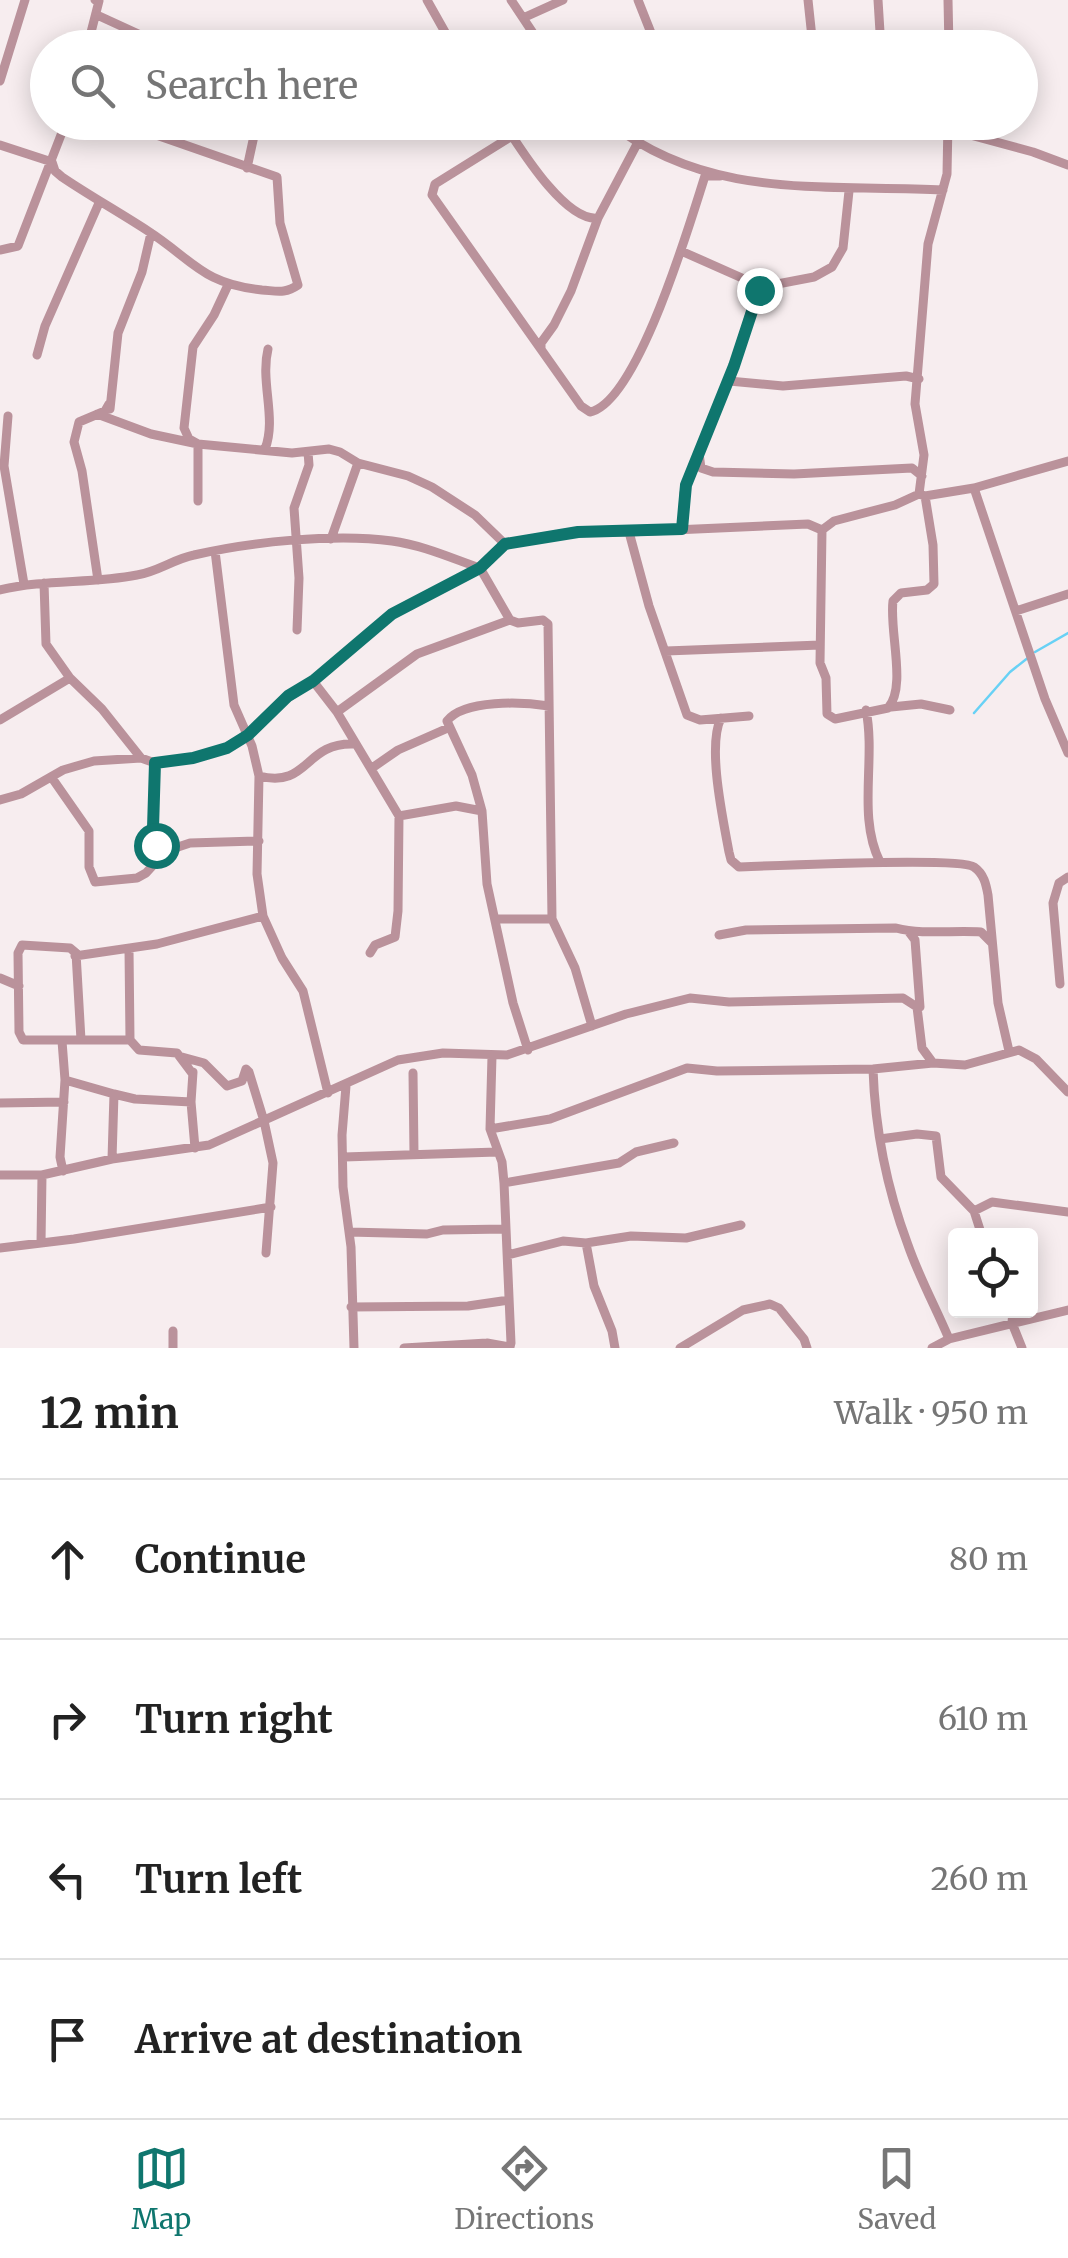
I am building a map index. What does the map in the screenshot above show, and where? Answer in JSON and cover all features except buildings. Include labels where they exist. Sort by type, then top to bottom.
[{"type":"street","points":[[0,80],[25,0]]},
{"type":"street","points":[[92,30],[98,0]]},
{"type":"street","points":[[427,0],[444,30]]},
{"type":"street","points":[[511,0],[531,30]]},
{"type":"street","points":[[523,18],[564,0]]},
{"type":"street","points":[[638,0],[649,30]]},
{"type":"street","points":[[808,0],[811,30]]},
{"type":"street","points":[[878,0],[879,30]]},
{"type":"street","points":[[948,0],[949,30]]},
{"type":"street","points":[[97,14],[131,30]]},
{"type":"street","points":[[0,42],[13,42]]},
{"type":"street","points":[[0,250],[18,246],[60,140]]},
{"type":"street","points":[[52,162],[55,172],[151,232],[182,259],[228,285],[287,293],[298,285],[280,223],[277,177],[169,140]]},
{"type":"street","points":[[247,168],[253,140]]},
{"type":"street","points":[[506,140],[436,184],[432,195],[581,406],[590,412],[602,409],[627,379],[643,350],[681,251],[701,172]]},
{"type":"street","points":[[515,140],[547,184],[572,209],[586,218],[598,218]]},
{"type":"street","points":[[631,140],[701,172],[720,176],[849,191],[943,190]]},
{"type":"street","points":[[888,708],[897,694],[893,601],[901,592],[927,590],[934,584],[931,532],[922,495],[924,455],[915,404],[928,244],[943,190],[947,140]]},
{"type":"street","points":[[993,140],[1068,165]]},
{"type":"street","points":[[541,350],[541,343],[570,291],[598,218],[636,144]]},
{"type":"street","points":[[0,145],[52,162]]},
{"type":"street","points":[[751,306],[759,290],[767,286],[814,278],[832,267],[844,248],[849,191]]},
{"type":"street","points":[[38,355],[45,326],[99,202]]},
{"type":"street","points":[[98,580],[74,442],[79,422],[104,412],[109,404],[118,333],[142,272],[151,232]]},
{"type":"street","points":[[681,251],[742,278],[753,291],[734,380],[686,485],[682,529]]},
{"type":"street","points":[[198,444],[189,439],[184,428],[193,347],[228,285]]},
{"type":"street","points":[[265,448],[270,436],[264,386],[268,350]]},
{"type":"street","points":[[734,380],[783,386],[906,376],[919,379]]},
{"type":"street","points":[[109,404],[114,419]]},
{"type":"street","points":[[97,414],[152,434],[198,444],[265,448],[292,454],[328,449],[432,487],[475,515],[505,544]]},
{"type":"street","points":[[8,416],[4,466],[24,584]]},
{"type":"street","points":[[198,444],[198,501]]},
{"type":"street","points":[[297,630],[294,508],[308,465],[308,452]]},
{"type":"street","points":[[699,453],[701,468],[713,472],[794,474],[912,468],[922,476]]},
{"type":"street","points":[[822,530],[834,521],[922,495],[974,488],[1068,461]]},
{"type":"street","points":[[331,539],[358,463]]},
{"type":"street","points":[[974,488],[1016,611],[1064,730],[1068,753]]},
{"type":"street","points":[[0,514],[14,515]]},
{"type":"street","points":[[0,800],[21,794],[63,770],[94,761],[141,758],[155,763],[227,748],[248,735],[288,696],[313,681],[392,614],[480,568],[505,544],[578,532],[808,524],[822,530]]},
{"type":"street","points":[[822,530],[820,645],[829,717],[921,704],[950,710]]},
{"type":"street","points":[[629,532],[687,715],[700,720],[749,716]]},
{"type":"street","points":[[0,590],[24,584],[140,575],[191,555],[331,539],[403,543],[480,568],[510,620],[543,620],[548,624],[552,919],[574,968],[592,1026]]},
{"type":"street","points":[[215,551],[234,705],[248,735],[259,776],[257,874],[263,916],[282,958],[304,992],[328,1092]]},
{"type":"street","points":[[44,583],[46,644],[70,678],[102,709],[141,758]]},
{"type":"street","points":[[1016,611],[1068,594]]},
{"type":"street","points":[[338,712],[418,654],[510,620]]},
{"type":"street","points":[[666,651],[820,645]]},
{"type":"street","points":[[0,720],[70,678]]},
{"type":"street","points":[[313,681],[338,712],[399,816],[395,937],[375,946],[370,953]]},
{"type":"street","points":[[528,1050],[513,1003],[487,884],[482,811],[468,765],[447,721],[452,714],[484,705],[549,706]]},
{"type":"street","points":[[866,710],[871,736],[868,820],[880,862]]},
{"type":"street","points":[[720,718],[714,734],[719,790],[731,860],[738,868],[880,862],[958,863],[977,869],[985,879],[988,894],[998,1002],[1009,1051]]},
{"type":"street","points":[[372,768],[398,750],[448,728]]},
{"type":"street","points":[[259,776],[290,779],[324,749],[354,744]]},
{"type":"street","points":[[155,763],[153,828],[156,845],[166,851]]},
{"type":"street","points":[[52,778],[89,831],[89,868],[96,882],[137,878],[166,851],[200,841],[259,842]]},
{"type":"street","points":[[456,806],[477,792]]},
{"type":"street","points":[[399,816],[456,806],[482,811]]},
{"type":"street","points":[[1068,877],[1058,883],[1052,903],[1060,984],[1068,973]]},
{"type":"street","points":[[75,956],[129,948],[263,916]]},
{"type":"street","points":[[495,919],[552,919]]},
{"type":"street","points":[[719,935],[746,930],[896,928],[908,932],[981,932],[992,944]]},
{"type":"street","points":[[908,932],[915,940],[922,1048],[933,1063]]},
{"type":"street","points":[[81,1040],[75,956],[70,948],[22,946],[18,953],[20,1038],[26,1042],[130,1040]]},
{"type":"street","points":[[129,948],[130,1040],[139,1050],[172,1052],[204,1063],[226,1086],[242,1081],[246,1070],[264,1121],[272,1163],[266,1253]]},
{"type":"street","points":[[0,978],[18,986]]},
{"type":"street","points":[[0,1175],[42,1175],[112,1159],[195,1148],[346,1086],[398,1060],[443,1052],[492,1056],[528,1050],[626,1014],[690,998],[728,1002],[904,998],[915,1003],[920,1016]]},
{"type":"street","points":[[62,1042],[63,1171]]},
{"type":"street","points":[[490,1129],[550,1119],[687,1068],[717,1071],[965,1065],[1019,1050],[1036,1059],[1068,1092]]},
{"type":"street","points":[[492,1056],[490,1129],[504,1183],[510,1347]]},
{"type":"street","points":[[182,1057],[192,1073],[195,1148]]},
{"type":"street","points":[[192,1073],[204,1063]]},
{"type":"street","points":[[874,1069],[880,1139],[909,1250],[949,1339]]},
{"type":"street","points":[[414,1073],[414,1154]]},
{"type":"street","points":[[65,1080],[135,1099],[191,1102]]},
{"type":"street","points":[[346,1086],[344,1210],[349,1232],[354,1348]]},
{"type":"street","points":[[112,1159],[114,1094]]},
{"type":"street","points":[[0,1103],[64,1102]]},
{"type":"street","points":[[880,1139],[917,1134],[936,1136],[942,1176],[974,1211],[979,1228]]},
{"type":"street","points":[[504,1183],[619,1163],[636,1152],[674,1143]]},
{"type":"street","points":[[344,1157],[497,1152]]},
{"type":"street","points":[[41,1244],[42,1175]]},
{"type":"street","points":[[974,1211],[992,1202],[1068,1212]]},
{"type":"street","points":[[0,1248],[271,1207]]},
{"type":"street","points":[[508,1255],[563,1241],[586,1243],[616,1236],[686,1238],[741,1225]]},
{"type":"street","points":[[349,1232],[427,1234],[442,1230],[505,1229]]},
{"type":"street","points":[[586,1243],[594,1286],[615,1348]]},
{"type":"street","points":[[351,1307],[468,1306],[510,1300]]},
{"type":"street","points":[[680,1348],[744,1310],[770,1304],[778,1308],[807,1348]]},
{"type":"street","points":[[932,1348],[949,1339],[1068,1310]]},
{"type":"street","points":[[1012,1318],[1022,1348]]},
{"type":"street","points":[[172,1331],[174,1348]]},
{"type":"street","points":[[404,1348],[518,1348]]},
{"type":"waterway","points":[[1035,652],[1068,633]]},
{"type":"waterway","points":[[974,713],[1010,672],[1029,657]]},
{"type":"route","points":[[156,845],[155,763],[227,748],[248,735],[288,696],[313,681],[392,614],[480,568],[505,544],[578,532],[682,529],[686,485],[734,366],[759,290]]}]
